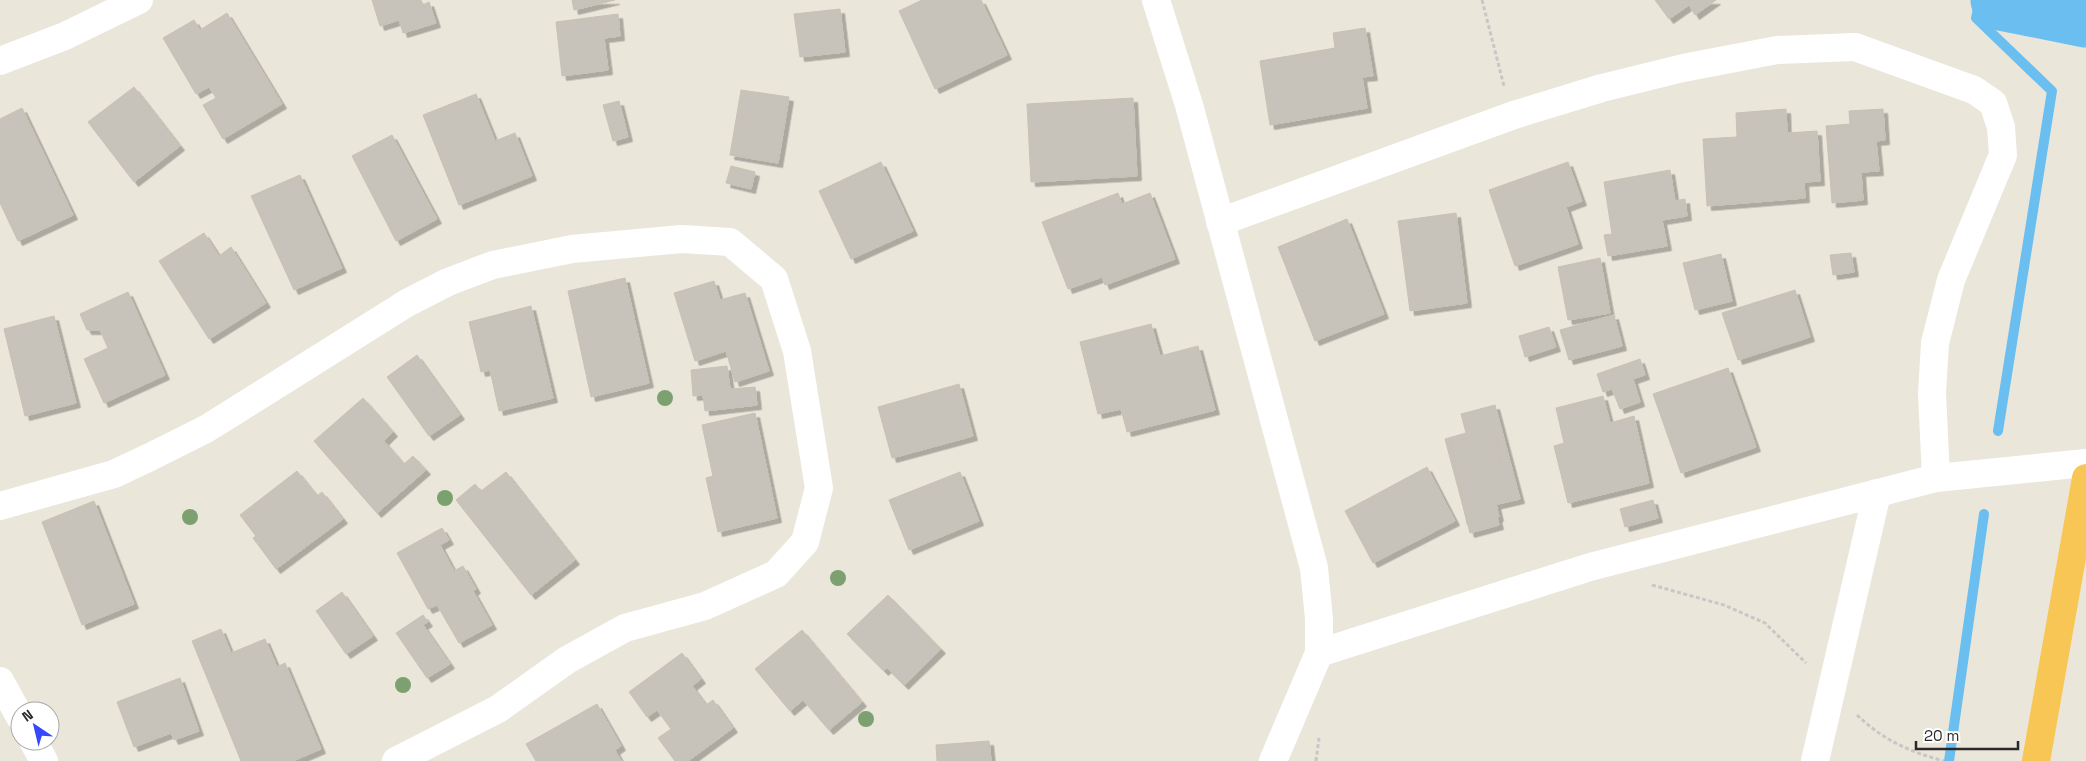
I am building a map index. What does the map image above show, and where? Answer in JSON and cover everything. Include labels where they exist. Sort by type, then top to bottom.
[{"type":"highway","points":[[2036,761],[2086,478]]},
{"type":"street","points":[[0,62],[65,36],[139,0]]},
{"type":"street","points":[[1156,0],[1189,105],[1314,568],[1319,619],[1319,653],[1273,761]]},
{"type":"street","points":[[1220,222],[1514,115],[1602,88],[1683,68],[1777,50],[1855,48],[1974,90],[1993,104],[2001,126],[2003,155],[1951,280],[1935,342],[1932,393],[1936,478]]},
{"type":"street","points":[[0,506],[114,474],[150,457],[206,429],[408,303],[448,282],[493,265],[572,249],[682,238],[730,242],[774,279],[797,351],[818,488],[805,542],[776,574],[705,606],[625,628],[567,660],[498,709],[396,761]]},
{"type":"street","points":[[1319,653],[1590,567],[1936,478],[2086,463]]},
{"type":"street","points":[[1816,761],[1877,493]]},
{"type":"street","points":[[0,681],[11,701]]},
{"type":"path","points":[[1482,0],[1501,77],[1514,115]]},
{"type":"path","points":[[1647,583],[1724,605],[1765,623],[1792,647],[1832,691],[1866,724],[1912,752],[1944,761]]},
{"type":"building","points":[[372,0],[421,0],[423,5],[429,2],[436,23],[403,33],[399,20],[380,26]]},
{"type":"building","points":[[572,0],[615,0],[574,10]]},
{"type":"building","points":[[922,0],[981,0],[1007,55],[935,89],[899,11]]},
{"type":"building","points":[[1655,0],[1716,0],[1695,15],[1689,5],[1669,19]]},
{"type":"building","points":[[840,9],[845,52],[800,57],[794,14]]},
{"type":"building","points":[[227,13],[282,104],[223,139],[203,105],[216,98],[209,87],[196,94],[163,38],[194,20],[200,30]]},
{"type":"building","points":[[618,14],[620,36],[604,38],[608,70],[562,76],[556,22]]},
{"type":"building","points":[[1365,28],[1373,76],[1362,77],[1367,108],[1270,125],[1260,61],[1335,48],[1333,33]]},
{"type":"building","points":[[134,87],[180,146],[134,182],[88,122]]},
{"type":"building","points":[[741,90],[789,97],[778,163],[730,155]]},
{"type":"building","points":[[476,94],[495,141],[515,133],[532,176],[459,205],[423,115]]},
{"type":"building","points":[[1133,98],[1137,176],[1031,182],[1027,104]]},
{"type":"building","points":[[619,101],[628,137],[613,141],[603,105]]},
{"type":"building","points":[[22,108],[73,215],[18,241],[0,203],[0,119]]},
{"type":"building","points":[[1786,109],[1787,133],[1817,131],[1820,181],[1804,182],[1805,198],[1707,206],[1703,139],[1737,137],[1736,113]]},
{"type":"building","points":[[1883,109],[1885,140],[1876,141],[1879,171],[1861,172],[1863,200],[1832,203],[1826,126],[1850,124],[1849,111]]},
{"type":"building","points":[[392,135],[437,219],[396,241],[352,156]]},
{"type":"building","points":[[881,162],[913,231],[851,259],[819,191]]},
{"type":"building","points":[[1568,162],[1582,201],[1566,207],[1578,244],[1515,266],[1489,190]]},
{"type":"building","points":[[731,166],[755,172],[751,189],[726,183]]},
{"type":"building","points":[[1670,170],[1675,201],[1685,199],[1687,216],[1662,220],[1667,246],[1608,256],[1604,235],[1612,234],[1604,182]]},
{"type":"building","points":[[300,175],[342,268],[294,290],[251,196]]},
{"type":"building","points":[[1118,193],[1122,204],[1150,193],[1175,259],[1105,285],[1102,277],[1068,289],[1042,222]]},
{"type":"building","points":[[1456,213],[1467,303],[1410,311],[1398,221]]},
{"type":"building","points":[[1347,219],[1384,314],[1315,341],[1278,247]]},
{"type":"building","points":[[204,233],[219,256],[231,247],[266,303],[209,339],[159,261]]},
{"type":"building","points":[[1851,253],[1854,272],[1833,275],[1830,255]]},
{"type":"building","points":[[1721,254],[1732,301],[1695,310],[1683,263]]},
{"type":"building","points":[[1600,258],[1610,313],[1568,320],[1558,267]]},
{"type":"building","points":[[625,278],[649,383],[591,397],[568,291]]},
{"type":"building","points":[[714,281],[720,300],[745,293],[769,371],[735,382],[726,351],[695,361],[674,293]]},
{"type":"building","points":[[1795,290],[1810,337],[1738,360],[1722,313]]},
{"type":"building","points":[[128,292],[165,375],[104,403],[84,359],[108,348],[100,330],[87,330],[80,314]]},
{"type":"building","points":[[531,306],[553,398],[499,411],[490,370],[481,372],[469,322]]},
{"type":"building","points":[[1614,315],[1622,346],[1569,360],[1560,330]]},
{"type":"building","points":[[54,316],[76,403],[25,416],[4,329]]},
{"type":"building","points":[[1151,324],[1160,356],[1198,346],[1215,410],[1127,432],[1121,409],[1098,414],[1080,342]]},
{"type":"building","points":[[1549,327],[1556,347],[1525,357],[1519,336]]},
{"type":"building","points":[[417,355],[460,415],[429,436],[387,377]]},
{"type":"building","points":[[1640,359],[1645,375],[1633,379],[1640,402],[1620,409],[1612,389],[1603,392],[1597,374]]},
{"type":"building","points":[[727,366],[730,389],[755,387],[757,405],[705,411],[703,395],[693,396],[691,370]]},
{"type":"building","points":[[1728,368],[1756,447],[1681,473],[1653,394]]},
{"type":"building","points":[[959,384],[973,436],[892,458],[878,407]]},
{"type":"building","points":[[1603,396],[1610,423],[1634,416],[1649,483],[1568,503],[1554,446],[1564,443],[1556,408]]},
{"type":"building","points":[[363,398],[393,432],[384,441],[404,464],[413,456],[426,470],[377,513],[314,441]]},
{"type":"building","points":[[1495,405],[1520,499],[1494,505],[1499,525],[1470,533],[1445,439],[1466,433],[1461,414]]},
{"type":"building","points":[[755,413],[777,518],[718,532],[706,478],[713,476],[702,425]]},
{"type":"building","points":[[1495,433],[1508,501],[1496,504],[1499,517],[1467,524],[1451,442]]},
{"type":"building","points":[[1427,467],[1455,521],[1373,563],[1345,511]]},
{"type":"building","points":[[297,471],[317,496],[322,492],[343,519],[276,569],[253,538],[256,536],[240,515]]},
{"type":"building","points":[[506,472],[575,560],[531,595],[456,500],[475,484],[481,491]]},
{"type":"building","points":[[960,472],[979,521],[909,550],[889,500]]},
{"type":"building","points":[[1653,500],[1658,518],[1625,527],[1620,509]]},
{"type":"building","points":[[94,501],[134,604],[82,625],[42,522]]},
{"type":"building","points":[[442,528],[449,540],[440,545],[454,571],[463,566],[476,589],[473,591],[492,625],[459,643],[437,605],[428,609],[397,553]]},
{"type":"building","points":[[342,592],[373,636],[346,654],[316,611]]},
{"type":"building","points":[[888,595],[941,649],[904,685],[887,668],[884,671],[847,634]]},
{"type":"building","points":[[423,615],[428,622],[423,625],[450,664],[427,678],[396,633]]},
{"type":"building","points":[[221,629],[231,653],[265,639],[277,667],[285,663],[321,749],[293,761],[241,761],[192,641]]},
{"type":"building","points":[[802,630],[862,702],[829,730],[803,700],[790,711],[755,669]]},
{"type":"building","points":[[682,653],[701,679],[692,686],[706,705],[713,700],[733,728],[688,761],[675,761],[658,738],[671,729],[657,710],[647,717],[629,692]]},
{"type":"building","points":[[180,678],[199,731],[174,740],[171,733],[134,747],[117,702]]},
{"type":"building","points":[[597,704],[621,746],[615,750],[621,761],[536,761],[526,744]]},
{"type":"building","points":[[989,741],[991,761],[937,761],[936,745]]},
{"type":"waterway","points":[[1980,0],[1976,18],[2052,91],[1998,431]]},
{"type":"waterway","points":[[2001,0],[2086,17]]},
{"type":"waterway","points":[[1949,761],[1984,514]]}]
